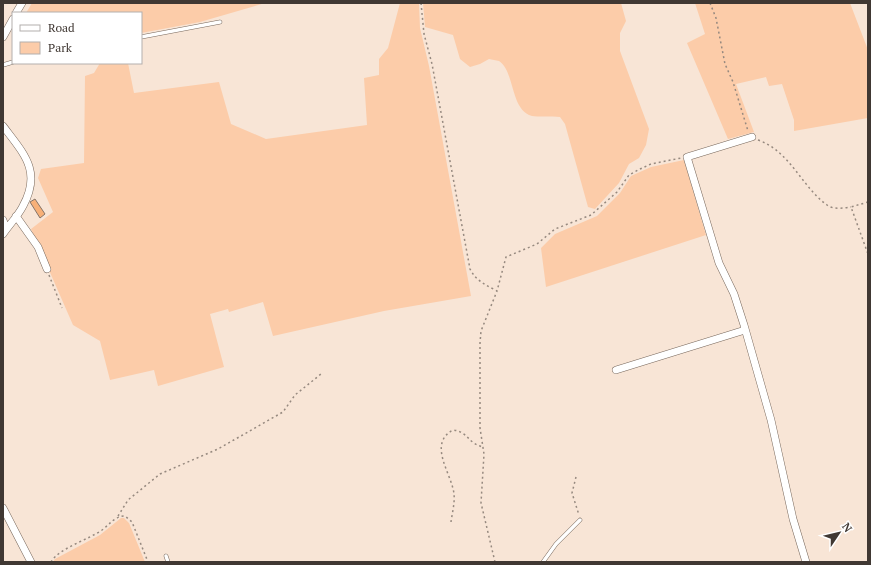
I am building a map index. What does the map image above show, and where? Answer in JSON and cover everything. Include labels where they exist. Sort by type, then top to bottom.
[{"type":"street","points":[[17,12],[22,3]]},
{"type":"street","points":[[3,37],[12,21]]},
{"type":"street","points":[[3,126],[29,164],[33,178],[23,207],[5,232]]},
{"type":"street","points":[[752,137],[687,157],[720,263],[734,294],[745,330],[770,420],[793,519],[806,562]]},
{"type":"street","points":[[16,216],[38,247],[47,269]]},
{"type":"street","points":[[3,220],[5,232]]},
{"type":"street","points":[[616,370],[745,330]]},
{"type":"street","points":[[3,508],[31,562]]},
{"type":"lane","points":[[142,37],[220,22]]},
{"type":"lane","points":[[543,562],[556,544],[580,520]]},
{"type":"lane","points":[[166,556],[168,562]]},
{"type":"path","points":[[421,3],[424,34],[432,64],[470,269],[474,277],[481,283],[497,292]]},
{"type":"path","points":[[710,3],[716,18],[725,64],[733,82],[746,126],[752,137],[770,144],[791,164],[828,206],[840,209],[868,202]]},
{"type":"path","points":[[495,562],[481,503],[482,447],[480,428],[480,337],[497,292],[506,257],[537,244],[555,229],[591,215],[617,192],[629,175],[651,164],[687,157]]},
{"type":"path","points":[[851,207],[868,254]]},
{"type":"path","points":[[47,269],[62,308]]},
{"type":"path","points":[[51,562],[61,553],[95,535],[118,516],[128,500],[160,474],[218,449],[283,412],[295,395],[321,374]]},
{"type":"path","points":[[451,522],[454,493],[442,455],[444,437],[453,430],[459,430],[465,434],[474,445],[482,447]]},
{"type":"path","points":[[576,477],[572,493],[580,520]]},
{"type":"path","points":[[118,516],[125,516],[132,522],[148,562]]},
{"type":"green space","points":[[32,3],[265,3],[200,22],[142,33],[142,12],[27,12]]},
{"type":"green space","points":[[400,3],[419,3],[420,28],[429,66],[471,296],[384,311],[273,336],[263,302],[229,312],[228,309],[210,314],[224,367],[158,386],[154,370],[110,380],[100,341],[73,325],[31,229],[53,212],[38,178],[41,169],[84,163],[85,76],[94,73],[99,64],[128,64],[134,93],[219,82],[231,124],[266,139],[367,125],[364,78],[379,75],[379,59],[388,48]]},
{"type":"green space","points":[[423,3],[621,3],[626,21],[620,33],[620,51],[649,129],[646,145],[639,158],[629,164],[619,183],[595,209],[588,207],[565,124],[560,117],[532,116],[525,112],[516,99],[508,73],[499,61],[489,59],[470,67],[460,59],[453,35],[425,27]]},
{"type":"green space","points":[[695,3],[850,3],[868,50],[868,118],[794,131],[794,120],[782,84],[769,86],[766,77],[736,84],[754,132],[728,139],[687,43],[705,34]]},
{"type":"green space","points":[[684,160],[706,235],[546,287],[541,248],[555,234],[597,216],[620,193],[631,176],[651,167]]},
{"type":"green space","points":[[121,518],[124,518],[129,523],[145,562],[53,562],[55,559],[100,535]]},
{"type":"building","points":[[35,199],[45,214],[40,218],[30,202]]}]
